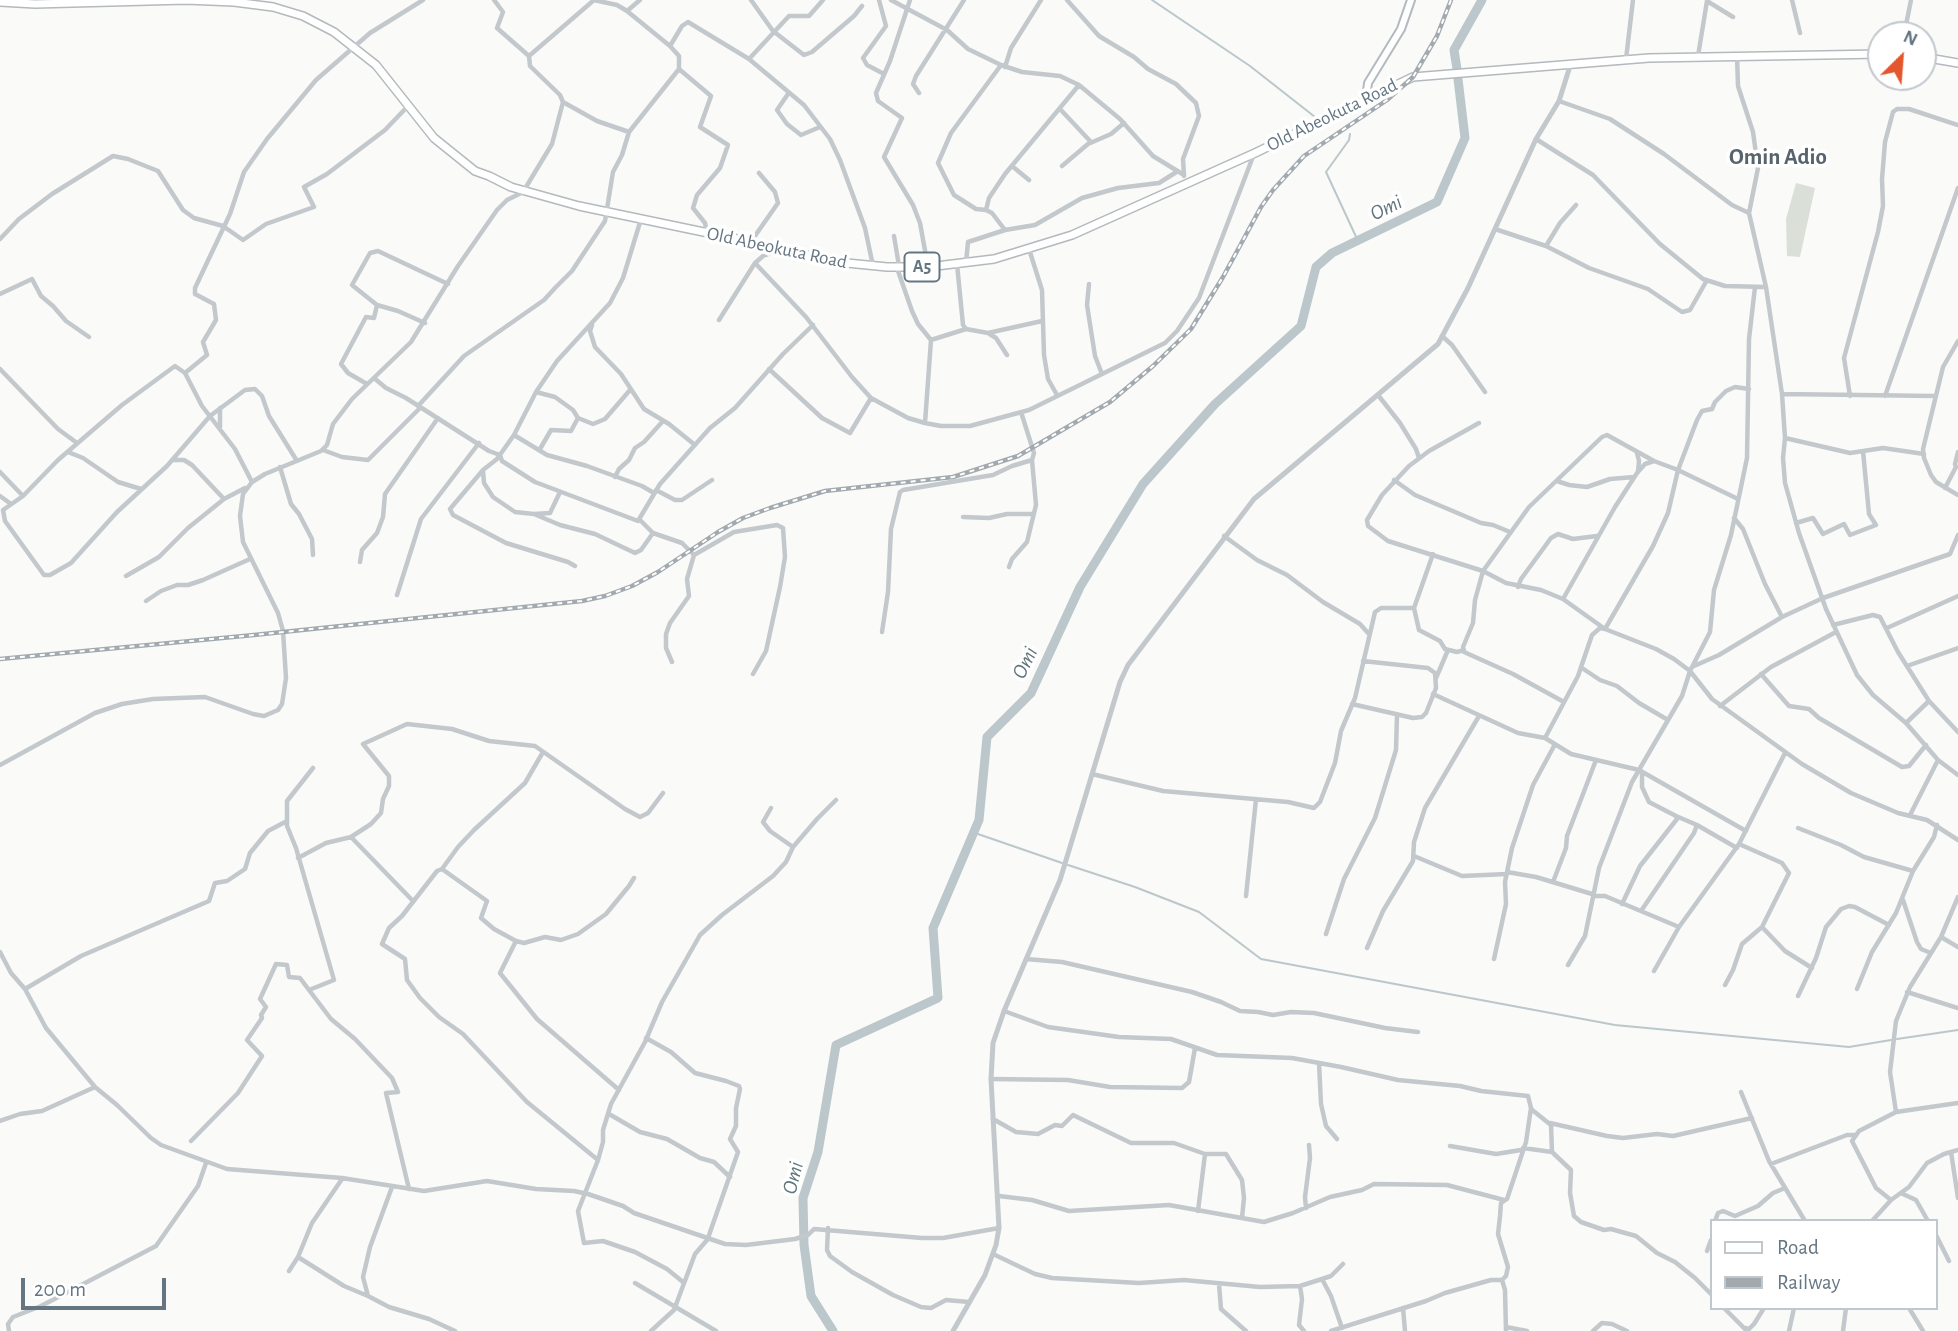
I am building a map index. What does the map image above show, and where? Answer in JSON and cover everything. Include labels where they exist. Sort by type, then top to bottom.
[{"type":"highway","name":"Old Abeokuta Road","points":[[0,2],[234,1],[303,16],[334,32],[376,65],[434,138],[475,171],[523,192],[708,233],[775,251],[792,251],[873,266],[898,267],[928,267],[994,258],[1072,235],[1186,179],[1255,153],[1413,77],[1698,56],[1867,54]]},
{"type":"highway","points":[[1937,59],[1958,63]]},
{"type":"main road","points":[[1366,99],[1368,83],[1401,29],[1408,2]]},
{"type":"street","points":[[185,373],[207,355],[202,342],[215,323],[215,308],[214,304],[194,292],[230,214],[251,159],[316,80],[370,33],[423,0]]},
{"type":"street","points":[[494,0],[503,12],[497,28],[529,56],[530,66],[561,96],[564,103],[597,121],[629,132]]},
{"type":"street","points":[[126,576],[159,557],[177,538],[224,499],[279,467],[323,450],[342,457],[368,460],[464,356],[544,300],[572,271],[605,221],[613,172],[629,132],[680,69],[679,56],[627,11],[617,5],[594,0],[529,56]]},
{"type":"street","points":[[627,11],[640,0]]},
{"type":"street","points":[[751,0],[773,31],[798,52],[807,55],[854,16],[862,6]]},
{"type":"street","points":[[749,59],[789,16],[809,16],[823,0]]},
{"type":"street","points":[[879,0],[886,26],[863,58],[867,65],[884,74]]},
{"type":"street","points":[[891,0],[947,30],[968,48],[1003,66],[1060,76],[1079,85],[1124,123],[1153,156],[1186,179]]},
{"type":"street","points":[[910,0],[877,91],[878,101],[902,120],[884,157],[913,205],[920,223],[928,267]]},
{"type":"street","points":[[1005,230],[992,214],[976,209],[954,195],[938,163],[951,133],[1003,66],[1041,0]]},
{"type":"street","points":[[1067,0],[1099,36],[1134,57],[1147,69],[1176,84],[1195,103],[1199,116],[1183,159],[1186,179]]},
{"type":"street","points":[[1626,60],[1633,0]]},
{"type":"street","points":[[1698,56],[1707,0],[1733,17]]},
{"type":"street","points":[[1792,0],[1800,33]]},
{"type":"street","points":[[1907,21],[1911,0]]},
{"type":"street","points":[[919,93],[914,88],[914,80],[947,30],[962,1]]},
{"type":"street","points":[[670,46],[682,26],[688,22],[749,59],[804,105],[830,139],[840,160],[853,192],[873,266]]},
{"type":"street","points":[[1737,55],[1738,86],[1756,149],[1758,168],[1749,213],[1766,287],[1782,394],[1785,483],[1796,523],[1833,625],[1857,676],[1873,695],[1906,723],[1938,760],[1958,775]]},
{"type":"street","points":[[953,1331],[985,1275],[999,1228],[991,1079],[993,1043],[1060,880],[1120,682],[1128,665],[1254,499],[1428,354],[1442,336],[1459,306],[1536,139],[1559,101],[1571,64]]},
{"type":"street","points":[[680,69],[711,96],[700,127],[728,145],[720,168],[697,195],[692,208],[705,223],[708,233]]},
{"type":"street","points":[[986,210],[989,198],[1012,166],[1079,85]]},
{"type":"street","points":[[788,94],[777,110],[787,124],[801,135],[820,127]]},
{"type":"street","points":[[1559,101],[1610,119],[1664,154],[1732,205],[1749,213]]},
{"type":"street","points":[[323,450],[338,415],[411,342],[497,210],[507,200],[523,192],[552,144],[564,103]]},
{"type":"street","points":[[0,239],[19,219],[52,194],[113,156],[158,171],[183,210],[194,218],[223,226],[243,240],[266,224],[314,207],[304,187],[327,174],[385,130],[408,106]]},
{"type":"street","points":[[1060,108],[1091,142]]},
{"type":"street","points":[[1850,396],[1844,358],[1878,232],[1883,206],[1885,142],[1893,112],[1897,109],[1909,109],[1958,125]]},
{"type":"street","points":[[1062,166],[1091,142],[1111,134],[1124,123]]},
{"type":"street","points":[[1536,139],[1593,175],[1660,244],[1707,281],[1725,286],[1766,287]]},
{"type":"street","points":[[755,263],[813,326],[871,398],[908,418],[925,423],[970,426],[1021,412],[1165,343],[1190,312],[1208,278],[1255,153]]},
{"type":"street","points":[[1012,166],[1028,180]]},
{"type":"street","points":[[966,329],[963,322],[962,263],[968,242],[1041,222],[1092,195],[1139,184],[1158,183],[1178,171]]},
{"type":"street","points":[[750,243],[778,203],[775,192],[759,173]]},
{"type":"street","points":[[1885,396],[1958,188]]},
{"type":"street","points":[[1546,246],[1560,223],[1576,205]]},
{"type":"street","points":[[575,566],[506,543],[450,512],[454,503],[500,455],[557,361],[593,324],[618,291],[641,219]]},
{"type":"street","points":[[1495,229],[1546,246],[1589,268],[1648,289],[1682,312],[1690,310],[1707,281]]},
{"type":"street","points":[[894,236],[898,267],[915,317],[931,340],[925,423]]},
{"type":"street","points":[[1029,249],[1042,290],[1044,355],[1048,379],[1057,395]]},
{"type":"street","points":[[425,323],[377,305],[352,285],[370,253],[378,251],[448,284]]},
{"type":"street","points":[[719,320],[755,263],[775,251]]},
{"type":"street","points":[[0,294],[32,279],[41,296],[54,306],[66,321],[89,337]]},
{"type":"street","points":[[1090,284],[1087,305],[1095,356],[1102,374]]},
{"type":"street","points":[[1568,965],[1585,936],[1592,895],[1618,817],[1682,696],[1710,632],[1714,590],[1747,458],[1749,339],[1755,287]]},
{"type":"street","points":[[367,384],[348,373],[341,363],[366,317],[374,318],[377,305]]},
{"type":"street","points":[[931,340],[966,329],[988,333],[1042,321]]},
{"type":"street","points":[[593,324],[590,331],[595,347],[621,374],[647,412],[695,445]]},
{"type":"street","points":[[640,520],[655,492],[695,445],[735,408],[769,369],[813,326]]},
{"type":"street","points":[[988,333],[1000,342],[1007,355]]},
{"type":"street","points":[[1442,336],[1452,345],[1485,392]]},
{"type":"street","points":[[1958,341],[1943,367],[1924,441],[1924,454],[1931,475],[1945,488],[1958,495]]},
{"type":"street","points":[[0,765],[94,713],[122,704],[163,698],[205,697],[253,715],[264,716],[278,710],[282,704],[286,677],[283,632],[278,613],[250,559],[240,531],[241,503],[250,484],[235,449],[220,427],[211,416],[197,397],[185,373],[178,366],[115,410],[58,460],[23,496],[1,511],[5,521],[44,575],[50,575],[71,563],[117,512],[173,460],[211,416],[220,407],[245,390],[255,389],[262,396],[269,416],[297,461]]},
{"type":"street","points":[[0,369],[58,429],[77,443]]},
{"type":"street","points":[[769,369],[822,418],[850,433],[871,398]]},
{"type":"street","points":[[374,378],[386,388],[500,455],[502,461],[525,476],[633,521],[640,520]]},
{"type":"street","points":[[1605,629],[1628,592],[1668,513],[1678,470],[1702,411],[1712,409],[1714,402],[1726,391],[1735,387],[1749,389]]},
{"type":"street","points":[[536,392],[555,397],[573,410],[578,418],[593,424],[604,419],[630,390]]},
{"type":"street","points":[[1782,394],[1935,396]]},
{"type":"street","points":[[1378,395],[1400,423],[1419,459]]},
{"type":"street","points":[[220,407],[220,427]]},
{"type":"street","points":[[1009,567],[1012,559],[1027,542],[1036,505],[1032,460],[1034,453],[1021,412]]},
{"type":"street","points":[[360,562],[362,550],[377,533],[380,525],[385,494],[438,418]]},
{"type":"street","points":[[540,449],[551,430],[570,431],[578,418]]},
{"type":"street","points":[[615,477],[631,458],[635,448],[644,442],[661,421]]},
{"type":"street","points":[[1479,423],[1419,459],[1394,480],[1381,495],[1367,520],[1368,526],[1388,541],[1483,571],[1518,587],[1541,590],[1563,599],[1605,629],[1656,649],[1692,668],[1709,697],[1785,753],[1851,793],[1898,813],[1937,825],[1958,840]]},
{"type":"street","points":[[514,435],[556,458],[587,466],[675,500],[681,500],[712,480]]},
{"type":"street","points":[[1464,650],[1473,623],[1475,600],[1483,571],[1529,507],[1602,437],[1607,435],[1654,461],[1738,500]]},
{"type":"street","points":[[1785,438],[1839,452],[1894,449],[1924,454]]},
{"type":"street","points":[[397,595],[421,519],[479,443]]},
{"type":"street","points":[[1636,451],[1639,461],[1636,475]]},
{"type":"street","points":[[1796,523],[1813,518],[1824,534],[1844,524],[1850,535],[1876,525],[1869,514],[1863,451]]},
{"type":"street","points":[[68,452],[83,458],[118,482],[141,489]]},
{"type":"street","points":[[1945,488],[1956,467],[1958,452]]},
{"type":"street","points":[[173,460],[184,460],[192,465],[224,499]]},
{"type":"street","points":[[881,632],[888,592],[891,529],[900,492],[993,475],[1032,460]]},
{"type":"street","points":[[1563,599],[1636,475],[1645,464],[1654,461]]},
{"type":"street","points":[[279,467],[290,504],[299,514],[312,539],[313,555]]},
{"type":"street","points":[[484,470],[484,483],[498,502],[515,512],[550,513],[560,492]]},
{"type":"street","points":[[0,472],[23,496]]},
{"type":"street","points":[[1557,481],[1587,486],[1636,475]]},
{"type":"street","points":[[1394,480],[1415,495],[1486,525],[1510,532]]},
{"type":"street","points":[[0,496],[11,504]]},
{"type":"street","points":[[534,514],[560,525],[595,534],[635,553],[649,541],[653,533]]},
{"type":"street","points":[[963,517],[989,518],[1007,514],[1033,514]]},
{"type":"street","points":[[1734,518],[1743,529],[1765,584],[1782,617]]},
{"type":"street","points":[[640,520],[653,533],[682,543],[694,555]]},
{"type":"street","points":[[672,662],[666,648],[666,634],[670,622],[689,596],[687,579],[694,555],[734,531],[777,525],[783,528],[785,557],[766,651],[753,674]]},
{"type":"street","points":[[1518,587],[1551,538],[1558,534],[1573,539],[1599,536]]},
{"type":"street","points":[[1224,536],[1257,560],[1287,575],[1323,603],[1360,624],[1369,634]]},
{"type":"street","points":[[1692,668],[1782,617],[1823,598],[1950,554],[1958,536]]},
{"type":"street","points":[[1433,554],[1414,608],[1419,630],[1440,642],[1443,648],[1457,652],[1464,650]]},
{"type":"street","points":[[146,601],[161,591],[203,580],[250,559]]},
{"type":"street","points":[[1887,628],[1957,599]]},
{"type":"street","points":[[1092,774],[1163,791],[1288,802],[1314,808],[1320,802],[1335,763],[1341,732],[1352,704],[1378,609],[1414,608]]},
{"type":"street","points":[[1833,625],[1875,614],[1887,628],[1929,701],[1958,732]]},
{"type":"street","points":[[1545,738],[1582,668],[1592,635],[1600,628],[1605,629]]},
{"type":"street","points":[[1720,706],[1761,674],[1836,632]]},
{"type":"street","points":[[1907,666],[1958,648]]},
{"type":"street","points":[[1352,704],[1413,718],[1422,717],[1426,713],[1448,650]]},
{"type":"street","points":[[1464,650],[1564,702]]},
{"type":"street","points":[[1363,661],[1428,668],[1435,673],[1436,678]]},
{"type":"street","points":[[1582,668],[1600,680],[1617,686],[1668,720]]},
{"type":"street","points":[[1761,674],[1790,706],[1810,709],[1819,718],[1902,767],[1909,766],[1926,746]]},
{"type":"street","points":[[1433,694],[1518,733],[1545,738],[1571,754],[1640,771],[1746,831]]},
{"type":"street","points":[[1906,723],[1929,701]]},
{"type":"street","points":[[1326,933],[1344,879],[1375,818],[1394,761],[1397,715]]},
{"type":"street","points":[[1367,948],[1383,911],[1414,856],[1414,842],[1424,808],[1479,716]]},
{"type":"street","points":[[298,858],[326,844],[351,837],[371,824],[381,813],[389,786],[388,776],[363,744],[407,724],[452,729],[489,741],[535,746],[640,817],[648,813],[663,793]]},
{"type":"street","points":[[1494,959],[1506,904],[1507,873],[1512,848],[1533,785],[1554,746]]},
{"type":"street","points":[[543,752],[525,783],[466,838],[389,928],[382,944],[405,959],[407,980],[439,1017],[463,1034],[527,1102],[598,1160]]},
{"type":"street","points":[[1654,971],[1679,927],[1738,846],[1785,753]]},
{"type":"street","points":[[1553,882],[1596,760]]},
{"type":"street","points":[[1909,815],[1938,760]]},
{"type":"street","points":[[309,990],[334,980],[287,821],[287,801],[313,768]]},
{"type":"street","points":[[1640,771],[1642,788],[1649,802],[1738,846],[1782,863],[1788,869],[1787,879],[1762,927],[1742,944],[1733,970],[1724,985]]},
{"type":"street","points":[[1246,896],[1256,799]]},
{"type":"street","points":[[683,1282],[667,1269],[635,1252],[603,1241],[584,1243],[578,1211],[598,1160],[609,1108],[662,1002],[701,935],[722,915],[773,876],[786,862],[793,847],[836,800]]},
{"type":"street","points":[[771,808],[762,822],[769,831],[793,847]]},
{"type":"street","points":[[1622,904],[1640,866],[1675,822],[1676,816]]},
{"type":"street","points":[[25,989],[81,956],[209,901],[215,883],[227,881],[245,869],[250,853],[268,831],[287,821]]},
{"type":"street","points":[[1641,911],[1697,825]]},
{"type":"street","points":[[1857,989],[1872,952],[1902,900],[1913,872],[1934,837],[1937,825]]},
{"type":"street","points":[[1798,828],[1864,857],[1913,872]]},
{"type":"street","points":[[351,837],[413,901]]},
{"type":"street","points":[[1414,856],[1462,876],[1507,873],[1553,882],[1592,895],[1605,896],[1679,927]]},
{"type":"street","points":[[442,869],[487,901],[481,918],[494,929],[524,943],[545,937],[561,940],[578,934],[606,915],[634,878]]},
{"type":"street","points":[[1896,1112],[1891,1072],[1896,1021],[1907,992],[1941,937],[1958,897]]},
{"type":"street","points":[[1902,900],[1917,942],[1922,949],[1931,953]]},
{"type":"street","points":[[1798,996],[1812,968],[1826,927],[1844,907],[1864,910],[1889,925]]},
{"type":"street","points":[[1762,927],[1785,951],[1812,968]]},
{"type":"street","points":[[1941,937],[1958,947]]},
{"type":"street","points":[[516,941],[500,972],[537,1019],[619,1090]]},
{"type":"street","points":[[0,952],[11,973],[25,989],[46,1028],[95,1087],[151,1138],[206,1163],[239,1170],[342,1178],[424,1191],[487,1181],[585,1193],[714,1242],[736,1245],[795,1239],[808,1235],[814,1229],[828,1228],[922,1238],[943,1238],[999,1228]]},
{"type":"street","points":[[1026,959],[1062,962],[1192,992],[1240,1012],[1258,1012],[1273,1016],[1292,1012],[1314,1013],[1385,1028],[1418,1031]]},
{"type":"street","points":[[191,1141],[238,1093],[262,1056],[247,1040],[262,1018],[266,1007],[260,999],[276,964],[287,965],[289,977],[300,978],[331,1019],[355,1039],[392,1078],[398,1092],[386,1093],[409,1189]]},
{"type":"street","points":[[1907,992],[1958,1008]]},
{"type":"street","points":[[1004,1011],[1048,1027],[1119,1037],[1171,1039],[1217,1055],[1268,1056],[1319,1063],[1398,1080],[1525,1094],[1530,1099],[1531,1108],[1522,1149],[1502,1203],[1498,1234],[1507,1267],[1506,1276],[1502,1280],[1479,1283],[1344,1329],[1331,1331]]},
{"type":"street","points":[[646,1038],[671,1052],[695,1073],[739,1086],[736,1126],[730,1139],[738,1152],[708,1239],[695,1254],[675,1307],[669,1316],[651,1331]]},
{"type":"street","points":[[991,1079],[1068,1080],[1110,1087],[1182,1088],[1189,1082],[1195,1048]]},
{"type":"street","points":[[1319,1063],[1321,1104],[1326,1126],[1337,1139]]},
{"type":"street","points":[[0,1121],[20,1114],[42,1111],[95,1087]]},
{"type":"street","points":[[1741,1092],[1771,1164],[1804,1219]]},
{"type":"street","points":[[1771,1164],[1847,1135],[1855,1135],[1896,1112],[1958,1103]]},
{"type":"street","points":[[1531,1108],[1552,1127],[1552,1152]]},
{"type":"street","points":[[609,1114],[640,1132],[667,1139],[700,1158],[714,1162],[730,1177]]},
{"type":"street","points":[[993,1119],[1016,1132],[1038,1134],[1055,1125],[1062,1126],[1070,1117],[1075,1116],[1131,1143],[1174,1143],[1206,1154],[1227,1154],[1242,1180],[1242,1217]]},
{"type":"street","points":[[1549,1123],[1623,1138],[1657,1134],[1674,1136],[1752,1118]]},
{"type":"street","points":[[1855,1135],[1853,1148],[1876,1188],[1891,1200]]},
{"type":"street","points":[[1306,1208],[1309,1145]]},
{"type":"street","points":[[1450,1146],[1496,1154],[1522,1149],[1552,1152],[1570,1170],[1572,1210],[1581,1222],[1636,1236],[1657,1253],[1675,1262],[1710,1293]]},
{"type":"street","points":[[1874,1219],[1891,1200],[1902,1193],[1923,1167],[1958,1150]]},
{"type":"street","points":[[1951,1152],[1958,1198]]},
{"type":"street","points":[[1198,1211],[1206,1154]]},
{"type":"street","points":[[9,1331],[8,1324],[13,1317],[41,1306],[156,1246],[198,1186],[206,1163]]},
{"type":"street","points":[[289,1271],[312,1223],[342,1178]]},
{"type":"street","points":[[999,1196],[1032,1200],[1069,1211],[1169,1205],[1260,1222],[1270,1222],[1330,1197],[1362,1190],[1368,1185],[1392,1183],[1458,1187],[1505,1200]]},
{"type":"street","points":[[368,1296],[363,1277],[370,1247],[392,1187]]},
{"type":"street","points":[[1716,1219],[1718,1213],[1723,1211],[1735,1216],[1758,1206],[1773,1193],[1785,1188]]},
{"type":"street","points":[[1902,1193],[1916,1200],[1927,1219]]},
{"type":"street","points":[[828,1228],[827,1250],[830,1255],[852,1272],[893,1295],[921,1307],[931,1308],[946,1300],[970,1302]]},
{"type":"street","points":[[1937,1237],[1949,1261]]},
{"type":"street","points":[[1707,1251],[1710,1243]]},
{"type":"street","points":[[993,1254],[1035,1274],[1052,1278],[1139,1283],[1184,1280],[1261,1287],[1300,1286],[1331,1276],[1343,1264]]},
{"type":"street","points":[[298,1257],[344,1286],[389,1307],[418,1315],[455,1331]]},
{"type":"street","points":[[1322,1279],[1344,1329]]},
{"type":"street","points":[[1502,1280],[1505,1290],[1506,1329],[1527,1331]]},
{"type":"street","points":[[635,1283],[716,1331]]},
{"type":"street","points":[[1219,1284],[1221,1309],[1245,1331]]},
{"type":"street","points":[[1300,1286],[1302,1330]]},
{"type":"street","points":[[1403,1308],[1405,1331]]},
{"type":"street","points":[[1726,1310],[1746,1330],[1754,1324],[1763,1310]]},
{"type":"street","points":[[1789,1331],[1794,1310]]},
{"type":"street","points":[[1843,1331],[1846,1310]]},
{"type":"street","points":[[1910,1310],[1923,1331]]},
{"type":"street","points":[[1593,1331],[1602,1323],[1627,1331]]},
{"type":"shaded area","points":[[1796,183],[1815,188],[1800,257],[1787,256],[1786,219]]},
{"type":"waterway","points":[[1152,0],[1250,66],[1315,117]]},
{"type":"waterway","name":"Omi","points":[[1457,69],[1454,50],[1482,0]]},
{"type":"waterway","name":"Omi","points":[[833,1331],[811,1296],[804,1245],[803,1198],[818,1152],[836,1045],[938,998],[933,928],[979,820],[987,737],[1031,693],[1080,587],[1143,484],[1215,404],[1301,326],[1316,267],[1332,253],[1437,202],[1465,138],[1458,79]]},
{"type":"waterway","points":[[1350,134],[1349,140],[1326,172],[1358,241]]},
{"type":"waterway","points":[[975,833],[1062,863]]},
{"type":"waterway","points":[[1068,865],[1199,912],[1261,959],[1615,1025],[1849,1047],[1891,1040]]},
{"type":"waterway","points":[[1897,1039],[1958,1030]]},
{"type":"railway","points":[[0,659],[582,601],[632,586],[718,532],[743,518],[770,508],[825,491],[953,477],[1018,456],[1110,402],[1191,329],[1273,190],[1304,156],[1387,100],[1413,77],[1437,36],[1451,0]]},
{"type":"district","name":"Omin Adio","points":[[1778,157]]}]
